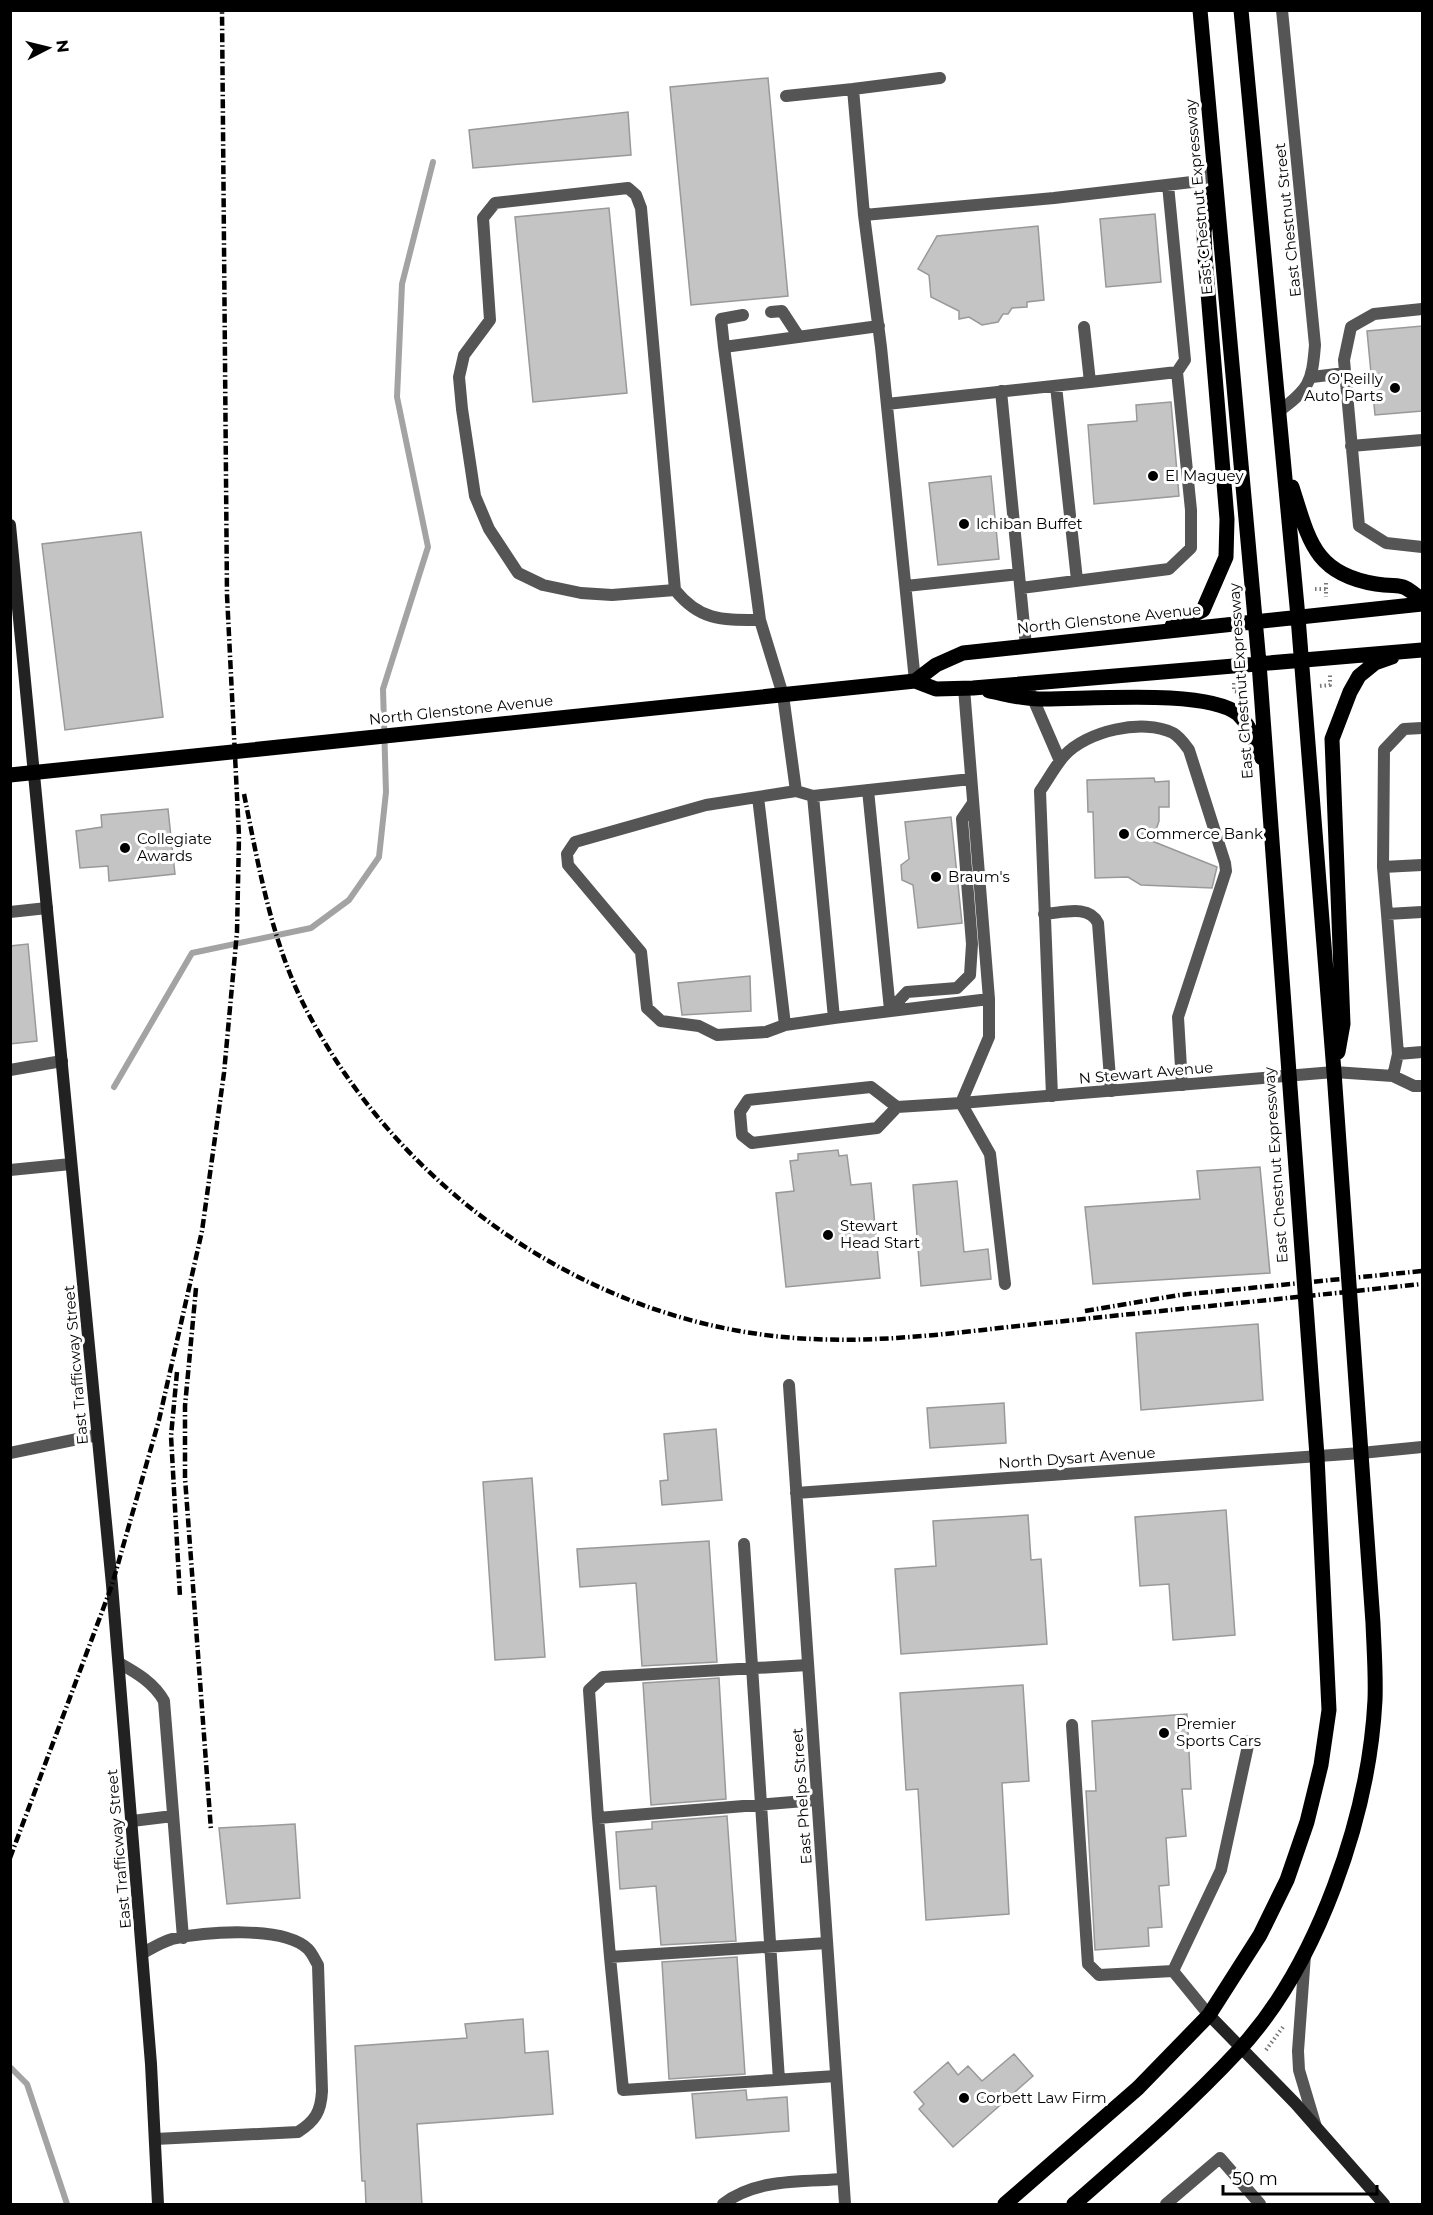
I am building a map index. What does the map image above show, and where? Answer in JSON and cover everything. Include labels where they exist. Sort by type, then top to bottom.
[{"type":"main road","name":"East Chestnut Expressway","points":[[1005,2205],[1138,2088],[1209,2014],[1260,1935],[1287,1880],[1307,1822],[1321,1765],[1329,1710],[1317,1456],[1259,663],[1200,10]]},
{"type":"main road","points":[[1074,2205],[1162,2127],[1241,2048],[1284,1988],[1325,1909],[1345,1858],[1362,1793],[1375,1700],[1374,1645],[1334,1072],[1298,617],[1241,10]]},
{"type":"main road","points":[[1151,633],[1184,622],[1203,610],[1226,557],[1227,519],[1204,232],[1214,169]]},
{"type":"main road","points":[[1282,459],[1316,555],[1333,570],[1350,578],[1405,585],[1422,602]]},
{"type":"main road","name":"East Trafficway Street","points":[[10,525],[16,636],[47,908],[119,1663],[143,1953],[158,2205]]},
{"type":"main road","name":"North Glenstone Avenue","points":[[915,681],[936,665],[963,652],[1422,602]]},
{"type":"main road","name":"North Glenstone Avenue","points":[[10,775],[915,681],[936,689],[969,688],[1029,681],[1259,663],[1300,662],[1422,650]]},
{"type":"main road","points":[[1334,1072],[1342,1024],[1332,739],[1350,692],[1359,676],[1375,663],[1406,651]]},
{"type":"main road","points":[[969,688],[1032,699],[1192,699],[1220,704],[1237,714],[1248,726],[1266,769]]},
{"type":"main road","points":[[1209,2014],[1316,2128],[1384,2205]]},
{"type":"street","name":"East Chestnut Street","points":[[1282,10],[1315,345],[1312,376]]},
{"type":"street","points":[[786,96],[940,78]]},
{"type":"street","points":[[854,89],[864,215],[879,326],[915,681]]},
{"type":"street","points":[[864,215],[1168,185],[1208,177],[1214,169]]},
{"type":"street","points":[[1021,588],[1169,569],[1191,548],[1191,510],[1177,372],[1185,360],[1168,185]]},
{"type":"street","points":[[675,590],[612,595],[580,593],[543,585],[518,573],[489,529],[475,496],[459,377],[464,355],[490,320],[483,218],[495,203],[628,188],[636,195],[641,208],[675,590],[685,602],[705,616],[727,620],[760,620]]},
{"type":"street","points":[[1422,309],[1374,314],[1351,327],[1344,360],[1359,526],[1386,543],[1422,547]]},
{"type":"street","points":[[771,312],[782,311],[799,336]]},
{"type":"street","points":[[743,315],[721,319],[724,347],[760,620],[783,694],[796,791]]},
{"type":"street","points":[[724,347],[879,326]]},
{"type":"street","points":[[1084,327],[1089,382]]},
{"type":"street","points":[[887,404],[1177,372]]},
{"type":"street","points":[[1278,412],[1300,396],[1312,376],[1345,373]]},
{"type":"street","points":[[1056,386],[1077,580]]},
{"type":"street","points":[[1000,391],[1026,646]]},
{"type":"street","points":[[1352,446],[1422,440]]},
{"type":"street","points":[[906,586],[1019,574]]},
{"type":"street","points":[[1029,681],[1032,699],[1042,716],[1060,761]]},
{"type":"street","points":[[969,688],[971,779],[989,999],[988,1037],[961,1103],[990,1154],[1005,1284]]},
{"type":"street","points":[[1052,1096],[1040,791],[1060,761],[1085,739],[1097,733],[1144,728],[1172,733],[1180,738],[1189,750],[1223,854],[1226,871],[1178,1017],[1182,1085]]},
{"type":"street","points":[[1393,1076],[1398,1054],[1383,867],[1384,750],[1404,729],[1422,728]]},
{"type":"street","points":[[971,779],[813,796],[796,791],[706,805],[575,842],[567,854],[568,865],[640,952],[647,1008],[662,1021],[699,1026],[717,1035],[766,1032],[785,1025],[989,999]]},
{"type":"street","points":[[868,790],[890,1010]]},
{"type":"street","points":[[813,796],[834,1018]]},
{"type":"street","points":[[758,797],[785,1025]]},
{"type":"street","points":[[890,1010],[907,993],[957,987],[970,975],[972,944],[962,819],[973,803]]},
{"type":"street","points":[[1383,867],[1422,865]]},
{"type":"street","points":[[10,912],[47,908]]},
{"type":"street","points":[[1044,914],[1088,912],[1095,916],[1098,923],[1112,1091]]},
{"type":"street","points":[[1387,915],[1422,912]]},
{"type":"street","points":[[1398,1054],[1422,1052]]},
{"type":"street","points":[[10,1070],[62,1061]]},
{"type":"street","name":"N Stewart Avenue","points":[[897,1107],[1334,1072],[1393,1076],[1414,1086],[1422,1086]]},
{"type":"street","points":[[871,1087],[897,1107],[877,1128],[752,1143],[742,1135],[741,1112],[748,1100],[871,1087]]},
{"type":"street","points":[[10,1170],[72,1164]]},
{"type":"street","name":"East Phelps Street","points":[[789,1385],[845,2205]]},
{"type":"street","points":[[10,1453],[98,1435]]},
{"type":"street","name":"North Dysart Avenue","points":[[796,1493],[1422,1447]]},
{"type":"street","points":[[744,1544],[779,2080]]},
{"type":"street","points":[[119,1663],[145,1679],[159,1692],[164,1701],[183,1938]]},
{"type":"street","points":[[808,1665],[603,1677],[589,1690],[598,1818],[623,2090],[836,2076]]},
{"type":"street","points":[[1072,1725],[1089,1964],[1099,1975],[1173,1971]]},
{"type":"street","points":[[1173,1971],[1221,1870],[1249,1741]]},
{"type":"street","points":[[598,1818],[817,1800]]},
{"type":"street","points":[[132,1821],[173,1816]]},
{"type":"street","points":[[143,1953],[171,1940],[183,1938],[218,1933],[272,1934],[292,1940],[308,1949],[318,1965],[321,2110],[311,2123],[298,2133],[155,2139]]},
{"type":"street","points":[[610,1957],[827,1943]]},
{"type":"street","points":[[1306,1948],[1298,2051],[1299,2070],[1316,2128]]},
{"type":"street","points":[[1173,1971],[1209,2014]]},
{"type":"street","points":[[1166,2205],[1220,2158],[1260,2205]]},
{"type":"street","points":[[723,2205],[742,2192],[763,2185],[843,2179]]},
{"type":"path","points":[[1326,581],[1326,597]]},
{"type":"path","points":[[1315,589],[1326,589]]},
{"type":"path","points":[[1232,595],[1232,607]]},
{"type":"path","points":[[1320,686],[1330,685],[1329,673]]},
{"type":"path","points":[[1234,683],[1234,691],[1246,693]]},
{"type":"path","points":[[1266,2050],[1284,2025]]},
{"type":"building","points":[[768,78],[788,296],[691,305],[670,87]]},
{"type":"building","points":[[628,112],[631,155],[473,168],[469,130]]},
{"type":"building","points":[[609,208],[627,393],[533,402],[515,217]]},
{"type":"building","points":[[1155,214],[1161,282],[1106,287],[1100,219]]},
{"type":"building","points":[[1038,226],[1044,300],[1027,302],[1027,307],[1012,308],[1008,314],[1003,314],[998,322],[982,325],[969,317],[959,319],[959,311],[931,297],[929,275],[918,269],[937,236]]},
{"type":"building","points":[[1422,326],[1422,411],[1375,415],[1367,331]]},
{"type":"building","points":[[1171,402],[1179,496],[1094,504],[1088,425],[1137,421],[1136,405]]},
{"type":"building","points":[[991,476],[999,559],[938,565],[929,483]]},
{"type":"building","points":[[141,532],[163,717],[65,730],[42,544]]},
{"type":"building","name":"Commerce Bank","points":[[1154,778],[1155,782],[1169,781],[1169,807],[1159,807],[1159,821],[1152,841],[1217,867],[1212,888],[1141,885],[1128,877],[1095,878],[1093,812],[1088,812],[1087,780]]},
{"type":"building","name":"Collegiate Awards","points":[[168,809],[175,874],[109,881],[108,866],[80,868],[76,831],[102,827],[101,815]]},
{"type":"building","points":[[951,817],[962,923],[918,928],[913,885],[902,880],[901,865],[909,859],[905,822]]},
{"type":"building","points":[[28,944],[37,1041],[10,1044],[10,946]]},
{"type":"building","points":[[750,976],[751,1011],[682,1015],[678,983]]},
{"type":"building","name":"Stewart Head Start","points":[[838,1150],[839,1156],[847,1155],[851,1185],[871,1183],[880,1278],[786,1287],[776,1193],[794,1191],[790,1161],[798,1160],[798,1154]]},
{"type":"building","points":[[1260,1167],[1270,1273],[1093,1284],[1085,1207],[1200,1199],[1197,1171]]},
{"type":"building","points":[[957,1181],[964,1252],[988,1249],[991,1279],[921,1286],[913,1185]]},
{"type":"building","points":[[1258,1324],[1263,1400],[1141,1410],[1136,1333]]},
{"type":"building","points":[[1004,1403],[1006,1443],[930,1448],[927,1408]]},
{"type":"building","points":[[716,1429],[722,1500],[662,1505],[660,1481],[668,1480],[664,1434]]},
{"type":"building","points":[[532,1478],[545,1657],[495,1660],[483,1482]]},
{"type":"building","points":[[1226,1510],[1235,1635],[1173,1640],[1169,1584],[1140,1586],[1135,1517]]},
{"type":"building","points":[[1028,1515],[1031,1560],[1041,1559],[1047,1644],[901,1654],[895,1569],[936,1566],[933,1521]]},
{"type":"building","points":[[709,1541],[717,1662],[642,1666],[636,1583],[580,1587],[577,1549]]},
{"type":"building","points":[[719,1678],[726,1799],[651,1805],[643,1683]]},
{"type":"building","points":[[1023,1685],[1029,1781],[1002,1783],[1009,1914],[926,1920],[918,1789],[906,1790],[900,1693]]},
{"type":"building","points":[[1187,1714],[1191,1789],[1182,1789],[1186,1836],[1166,1838],[1169,1885],[1159,1886],[1162,1927],[1148,1928],[1149,1946],[1095,1950],[1086,1791],[1096,1791],[1092,1721]]},
{"type":"building","points":[[727,1816],[736,1941],[661,1945],[656,1886],[620,1889],[616,1832],[652,1829],[652,1822]]},
{"type":"building","points":[[295,1824],[300,1898],[227,1904],[219,1828]]},
{"type":"building","points":[[737,1957],[745,2074],[669,2079],[662,1962]]},
{"type":"building","points":[[523,2019],[525,2053],[548,2051],[553,2114],[417,2124],[422,2205],[366,2205],[365,2181],[362,2181],[355,2046],[467,2038],[465,2024]]},
{"type":"building","name":"Corbett Law Firm","points":[[1014,2054],[1033,2076],[953,2147],[919,2109],[924,2104],[914,2092],[948,2062],[958,2075],[968,2066],[982,2081]]},
{"type":"building","points":[[746,2090],[747,2100],[787,2097],[789,2131],[696,2138],[692,2094]]},
{"type":"waterway","points":[[114,1087],[192,953],[311,928],[349,900],[379,857],[386,792],[383,689],[428,547],[397,397],[402,284],[433,162]]},
{"type":"waterway","points":[[10,2067],[27,2084],[67,2204]]},
{"type":"railway","points":[[10,1858],[112,1585],[159,1420],[202,1231],[224,1073],[237,932],[239,836],[227,595],[222,10]]},
{"type":"railway","points":[[244,794],[268,906],[285,960],[308,1013],[349,1080],[398,1141],[455,1195],[518,1242],[586,1281],[658,1310],[734,1330],[842,1340],[934,1335],[1422,1284]]},
{"type":"railway","points":[[1085,1311],[1180,1295],[1422,1271]]},
{"type":"railway","points":[[196,1288],[185,1406],[185,1478],[211,1830]]},
{"type":"railway","points":[[177,1372],[171,1436],[180,1597]]},
{"type":"place","name":"O'Reilly Auto Parts","points":[[1395,388]]},
{"type":"place","name":"El Maguey","points":[[1153,476]]},
{"type":"place","name":"Ichiban Buffet","points":[[964,524]]},
{"type":"place","name":"Commerce Bank","points":[[1124,834]]},
{"type":"place","name":"Collegiate Awards","points":[[125,848]]},
{"type":"place","name":"Braum's","points":[[936,877]]},
{"type":"place","name":"Stewart Head Start","points":[[828,1235]]},
{"type":"place","name":"Premier Sports Cars","points":[[1164,1733]]},
{"type":"place","name":"Corbett Law Firm","points":[[964,2098]]}]
